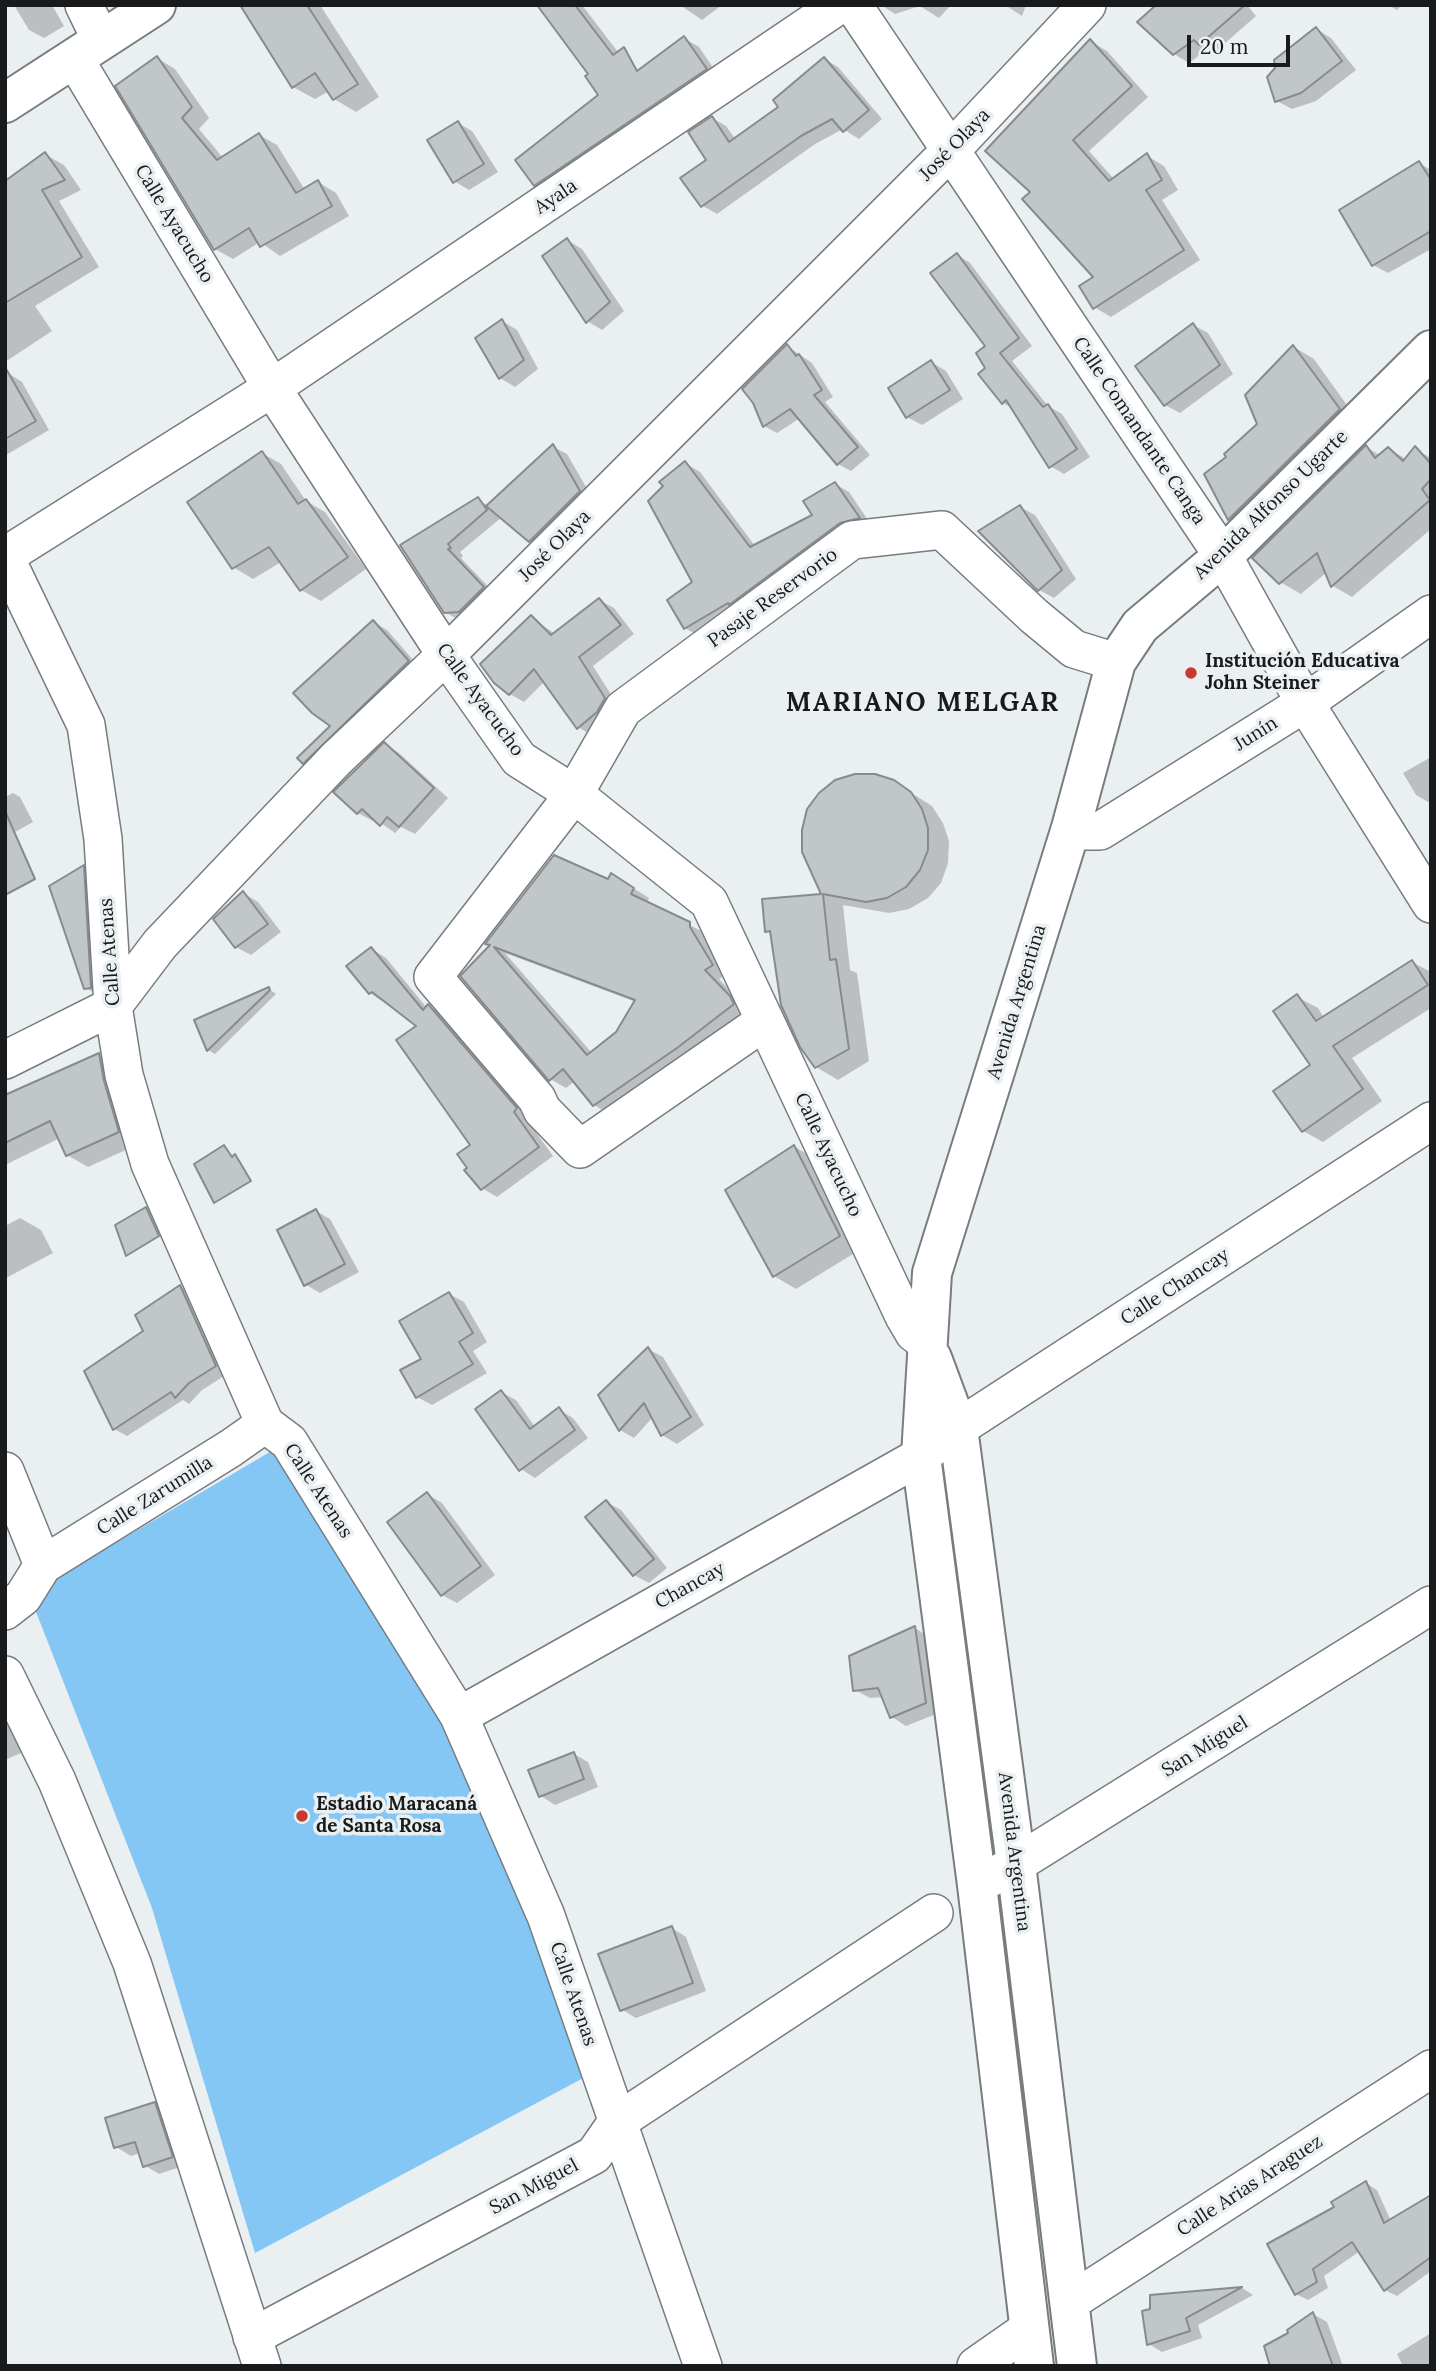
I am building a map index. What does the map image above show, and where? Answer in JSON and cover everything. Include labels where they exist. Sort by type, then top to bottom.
[{"type":"street","name":"Calle Ayacucho","points":[[84,5],[88,49],[272,388],[446,655],[519,759],[574,794],[709,902],[904,1316],[914,1333],[927,1343]]},
{"type":"street","points":[[5,103],[156,5]]},
{"type":"street","name":"Ayala","points":[[5,556],[272,388],[839,5]]},
{"type":"street","name":"Calle Comandante Canga","points":[[853,5],[1223,556],[1305,704],[1431,904]]},
{"type":"street","name":"José Olaya","points":[[5,1060],[113,1006],[160,944],[336,759],[446,655],[951,150],[1087,5]]},
{"type":"street","name":"Avenida Alfonso Ugarte","points":[[1116,662],[1140,626],[1223,556],[1431,350]]},
{"type":"street","name":"Pasaje Reservorio","points":[[765,1021],[580,1149],[542,1110],[537,1099],[433,977],[574,794],[622,709],[852,540],[942,530],[1034,616],[1074,649],[1116,662]]},
{"type":"street","name":"Calle Atenas","points":[[5,556],[86,725],[103,839],[113,1006],[124,1075],[150,1164],[265,1424],[289,1442],[459,1717],[546,1916],[703,2366]]},
{"type":"street","name":"Junín","points":[[1071,828],[1100,831],[1305,704],[1431,614]]},
{"type":"street","name":"Avenida Argentina","points":[[1031,2347],[977,1885],[921,1456],[932,1273],[1071,828],[1116,662]]},
{"type":"street","name":"Calle Chancay","points":[[921,1456],[958,1429],[1431,1121]]},
{"type":"street","name":"Avenida Argentina","points":[[927,1343],[958,1429],[1016,1864],[1077,2366]]},
{"type":"street","name":"Calle Zarumilla","points":[[43,1565],[265,1424]]},
{"type":"street","name":"Chancay","points":[[459,1717],[921,1456]]},
{"type":"street","points":[[5,1471],[43,1565],[23,1597],[5,1611]]},
{"type":"street","name":"San Miguel","points":[[977,1885],[1016,1864],[1431,1605]]},
{"type":"street","points":[[5,1675],[57,1781],[132,1963],[257,2351]]},
{"type":"street","name":"San Miguel","points":[[257,2351],[594,2155],[617,2122],[934,1913]]},
{"type":"street","name":"Calle Arias Araguez","points":[[1070,2302],[1431,2069]]},
{"type":"street","points":[[976,2366],[1031,2347]]},
{"type":"shaded area","name":"Estadio Maracaná de Santa Rosa","points":[[285,1443],[451,1724],[591,2074],[255,2253],[152,1908],[29,1594]]},
{"type":"building","points":[[240,5],[307,5],[358,84],[333,100],[315,73],[292,88]]},
{"type":"building","points":[[537,5],[575,5],[613,55],[624,47],[637,71],[684,36],[707,69],[534,186],[515,160],[598,95],[585,76],[588,74]]},
{"type":"building","points":[[1156,5],[1245,5],[1199,45],[1194,40],[1173,55],[1137,22]]},
{"type":"building","points":[[1316,27],[1342,61],[1301,93],[1275,102],[1267,77],[1275,68],[1274,60]]},
{"type":"building","points":[[1090,39],[1132,86],[1073,140],[1109,181],[1147,153],[1162,180],[1146,190],[1184,250],[1093,309],[1079,286],[1093,277],[1022,199],[1030,192],[985,151]]},
{"type":"building","points":[[157,56],[192,107],[182,118],[217,160],[259,133],[296,193],[318,180],[332,206],[260,247],[249,228],[214,250],[115,86]]},
{"type":"building","points":[[824,57],[869,110],[843,132],[832,119],[801,136],[701,207],[680,178],[706,160],[688,132],[712,116],[729,142],[778,107],[773,100]]},
{"type":"building","points":[[458,121],[484,164],[453,183],[427,140]]},
{"type":"building","points":[[45,152],[65,180],[42,190],[82,257],[5,303],[5,181]]},
{"type":"building","points":[[1419,161],[1431,180],[1431,231],[1372,266],[1339,210]]},
{"type":"building","points":[[567,238],[610,302],[586,323],[542,256]]},
{"type":"building","points":[[957,253],[1019,338],[1000,353],[1043,407],[1048,404],[1077,449],[1049,468],[1006,400],[1002,404],[978,374],[985,368],[976,353],[985,346],[930,273]]},
{"type":"building","points":[[502,319],[524,360],[499,379],[475,338]]},
{"type":"building","points":[[1193,323],[1220,365],[1164,406],[1135,366]]},
{"type":"building","points":[[787,344],[796,356],[799,354],[822,390],[814,395],[858,447],[837,465],[790,409],[763,427],[753,403],[742,389]]},
{"type":"building","points":[[1293,345],[1340,409],[1228,520],[1204,474],[1226,457],[1224,454],[1257,424],[1245,395]]},
{"type":"building","points":[[931,360],[950,390],[906,418],[888,388]]},
{"type":"building","points":[[5,367],[36,421],[5,439]]},
{"type":"building","points":[[553,444],[580,491],[529,542],[486,506]]},
{"type":"building","points":[[1366,445],[1375,458],[1388,447],[1403,461],[1415,446],[1431,464],[1431,479],[1422,489],[1430,500],[1331,587],[1317,553],[1279,584],[1252,558]]},
{"type":"building","points":[[262,451],[298,504],[306,499],[348,557],[300,591],[269,547],[232,569],[187,502]]},
{"type":"building","points":[[685,461],[750,547],[812,515],[803,501],[835,482],[860,518],[840,523],[729,605],[728,603],[684,629],[667,600],[692,582],[648,501],[663,486],[659,482]]},
{"type":"building","points":[[478,497],[487,510],[448,544],[451,548],[448,549],[484,587],[459,612],[444,613],[400,545]]},
{"type":"building","points":[[1020,505],[1062,570],[1038,591],[978,531]]},
{"type":"building","points":[[599,598],[621,625],[579,657],[605,698],[597,712],[577,729],[534,669],[509,695],[494,683],[480,664],[531,615],[551,635]]},
{"type":"building","points":[[373,620],[409,661],[303,764],[297,758],[330,726],[312,713],[293,693]]},
{"type":"building","points":[[384,742],[434,788],[399,827],[387,817],[380,826],[362,809],[357,814],[333,792]]},
{"type":"building","points":[[855,774],[875,774],[894,780],[911,792],[922,809],[928,828],[928,850],[920,870],[906,887],[887,898],[866,902],[823,894],[830,960],[836,959],[849,1049],[815,1068],[800,1047],[781,1005],[770,931],[765,932],[762,899],[821,894],[802,852],[802,830],[807,809],[819,793],[835,780]]},
{"type":"building","points":[[5,811],[35,879],[5,895]]},
{"type":"building","points":[[554,855],[608,879],[611,873],[634,888],[631,894],[690,922],[690,927],[713,965],[705,970],[730,996],[734,1004],[677,1048],[593,1106],[563,1069],[549,1081],[460,976],[490,945],[485,944]],"holes":[[[494,947],[635,1000],[616,1032],[587,1055]]]},
{"type":"building","points":[[84,865],[91,988],[84,989],[49,886]]},
{"type":"building","points":[[243,891],[268,924],[235,948],[213,919]]},
{"type":"building","points":[[371,947],[423,1010],[428,1004],[517,1108],[514,1112],[539,1147],[481,1190],[464,1170],[467,1168],[457,1154],[470,1145],[396,1040],[416,1026],[372,992],[369,994],[346,966]]},
{"type":"building","points":[[1412,960],[1428,985],[1333,1046],[1363,1089],[1302,1132],[1273,1091],[1310,1065],[1273,1011],[1297,994],[1316,1021]]},
{"type":"building","points":[[269,987],[270,990],[207,1051],[194,1020]]},
{"type":"building","points":[[99,1053],[119,1132],[66,1156],[50,1121],[5,1143],[5,1095]]},
{"type":"building","points":[[224,1145],[232,1157],[235,1154],[251,1181],[214,1203],[194,1164]]},
{"type":"building","points":[[794,1145],[840,1236],[773,1277],[725,1190]]},
{"type":"building","points":[[146,1207],[159,1236],[126,1256],[115,1225]]},
{"type":"building","points":[[316,1209],[345,1264],[304,1286],[277,1230]]},
{"type":"building","points":[[180,1285],[216,1366],[189,1383],[175,1398],[171,1392],[113,1430],[84,1371],[143,1331],[135,1315]]},
{"type":"building","points":[[449,1292],[473,1333],[459,1342],[473,1364],[416,1398],[400,1370],[421,1359],[399,1321]]},
{"type":"building","points":[[648,1347],[691,1417],[661,1436],[644,1403],[619,1431],[598,1395]]},
{"type":"building","points":[[501,1390],[530,1429],[559,1407],[575,1430],[519,1471],[475,1409]]},
{"type":"building","points":[[427,1492],[481,1566],[441,1596],[387,1522]]},
{"type":"building","points":[[606,1500],[654,1559],[633,1576],[585,1517]]},
{"type":"building","points":[[915,1626],[926,1703],[890,1718],[878,1688],[853,1691],[849,1656]]},
{"type":"building","points":[[574,1752],[584,1779],[539,1797],[528,1770]]},
{"type":"building","points":[[672,1926],[693,1983],[620,2011],[598,1954]]},
{"type":"building","points":[[155,2102],[173,2157],[143,2167],[135,2142],[114,2148],[105,2118]]},
{"type":"building","points":[[1366,2181],[1384,2223],[1431,2195],[1431,2257],[1384,2291],[1352,2242],[1313,2269],[1317,2282],[1295,2295],[1267,2244],[1334,2207],[1331,2202]]},
{"type":"building","points":[[1242,2287],[1186,2318],[1190,2331],[1147,2345],[1142,2311],[1150,2309],[1150,2295]]},
{"type":"building","points":[[1313,2312],[1333,2366],[1270,2366],[1264,2346],[1288,2333],[1287,2330]]},
{"type":"place","name":"Institución Educativa John Steiner","points":[[1191,673]]},
{"type":"place","name":"Estadio Maracaná de Santa Rosa","points":[[302,1816]]},
{"type":"district","name":"MARIANO MELGAR","points":[[923,704]]}]
